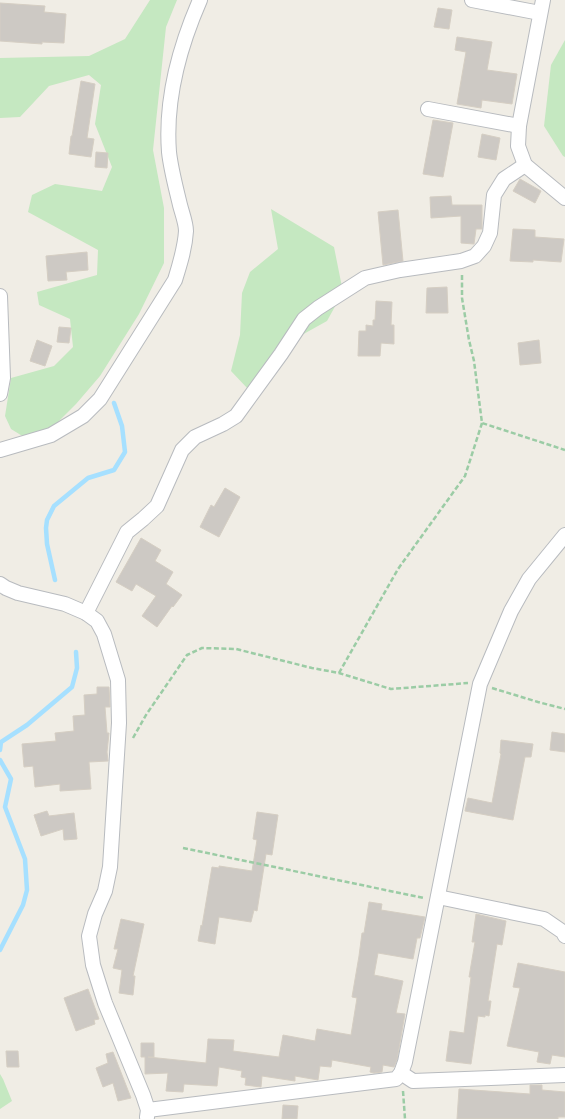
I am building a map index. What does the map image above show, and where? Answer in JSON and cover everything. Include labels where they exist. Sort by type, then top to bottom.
[{"type":"street","points":[[0,450],[51,435],[83,416],[100,398],[175,280],[182,259],[186,230],[169,153],[172,86],[190,23],[200,0]]},
{"type":"street","points":[[472,0],[542,6],[519,126],[518,146],[525,165],[565,198]]},
{"type":"street","points":[[428,109],[519,126]]},
{"type":"street","points":[[86,613],[127,532],[156,506],[182,450],[195,437],[236,416],[304,319],[365,278],[400,270],[461,261],[475,256],[484,246],[490,233],[494,194],[504,179],[525,165]]},
{"type":"street","points":[[0,296],[3,378],[0,394]]},
{"type":"street","points":[[398,1076],[405,1062],[480,684],[515,603],[529,579],[565,535]]},
{"type":"street","points":[[0,584],[18,593],[65,604],[86,613],[97,621],[104,634],[118,680],[119,723],[110,867],[105,891],[94,914],[88,936],[93,965],[105,1003],[143,1095],[147,1114],[398,1076],[413,1081],[565,1075]]},
{"type":"street","points":[[438,899],[544,919],[563,932],[565,936]]},
{"type":"path","points":[[339,673],[398,569],[465,476],[482,423],[474,361],[462,298],[461,261]]},
{"type":"path","points":[[482,423],[565,450]]},
{"type":"path","points":[[133,739],[146,716],[187,655],[202,648],[236,649],[339,673],[391,689],[467,683],[480,684],[565,709]]},
{"type":"path","points":[[183,848],[438,899]]},
{"type":"path","points":[[398,1076],[403,1088],[405,1119]]},
{"type":"green space","points":[[150,0],[177,0],[166,27],[153,150],[164,208],[164,263],[139,314],[100,376],[52,428],[24,437],[11,429],[5,416],[11,378],[54,366],[73,347],[70,319],[39,305],[37,292],[97,275],[98,250],[28,212],[32,195],[55,184],[102,191],[112,167],[95,124],[101,85],[89,75],[49,86],[20,117],[0,118],[0,58],[89,56],[125,39]]},
{"type":"green space","points":[[565,40],[565,157],[544,126],[551,65]]},
{"type":"green space","points":[[271,209],[334,247],[343,292],[327,321],[300,336],[248,389],[231,371],[240,335],[242,293],[250,272],[278,249]]},
{"type":"green space","points":[[0,1074],[12,1101],[0,1109]]},
{"type":"building","points":[[0,3],[45,6],[44,12],[66,14],[64,43],[42,42],[42,44],[0,41]]},
{"type":"building","points":[[438,8],[452,10],[449,29],[434,27]]},
{"type":"building","points":[[457,37],[492,42],[487,70],[517,74],[512,104],[482,100],[481,108],[457,104],[466,52],[455,50]]},
{"type":"building","points":[[81,81],[95,84],[87,138],[94,139],[91,157],[69,154]]},
{"type":"building","points":[[433,120],[453,123],[443,177],[423,174]]},
{"type":"building","points":[[482,134],[500,138],[496,160],[478,157]]},
{"type":"building","points":[[96,152],[108,153],[107,168],[95,167]]},
{"type":"building","points":[[520,179],[541,191],[535,203],[513,191]]},
{"type":"building","points":[[451,196],[452,205],[482,205],[482,229],[476,229],[474,244],[461,243],[461,216],[431,218],[430,197]]},
{"type":"building","points":[[398,210],[403,261],[383,265],[378,212]]},
{"type":"building","points":[[513,229],[535,230],[535,237],[564,239],[561,262],[510,261]]},
{"type":"building","points":[[87,252],[88,270],[66,272],[67,280],[48,281],[46,256]]},
{"type":"building","points":[[447,287],[448,313],[426,313],[427,288]]},
{"type":"building","points":[[376,301],[392,302],[391,325],[394,325],[394,344],[381,343],[380,356],[358,356],[359,331],[366,331],[366,325],[373,326]]},
{"type":"building","points":[[59,327],[71,328],[69,343],[57,342]]},
{"type":"building","points":[[37,340],[52,346],[45,366],[30,361]]},
{"type":"building","points":[[539,340],[541,363],[520,365],[518,343]]},
{"type":"building","points":[[225,488],[240,497],[219,537],[200,527],[211,505],[214,507]]},
{"type":"building","points":[[141,538],[161,550],[155,561],[173,572],[166,584],[182,595],[157,627],[142,616],[156,596],[136,584],[132,591],[116,582]]},
{"type":"building","points":[[97,687],[109,687],[110,707],[105,707],[107,733],[109,733],[108,761],[89,762],[91,789],[60,791],[60,784],[35,787],[33,766],[24,767],[22,744],[56,741],[55,733],[74,731],[73,716],[85,715],[84,695],[97,694]]},
{"type":"building","points":[[552,732],[565,734],[565,752],[550,750]]},
{"type":"building","points":[[501,740],[533,744],[531,757],[525,757],[513,820],[465,811],[468,798],[492,803],[501,754]]},
{"type":"building","points":[[47,811],[49,816],[74,813],[77,839],[64,840],[63,829],[41,836],[34,815]]},
{"type":"building","points":[[257,812],[278,815],[272,855],[266,854],[257,911],[254,910],[251,922],[219,917],[215,944],[198,941],[212,867],[219,868],[219,866],[252,871],[257,840],[253,839]]},
{"type":"building","points":[[369,902],[382,904],[381,910],[425,917],[420,938],[417,938],[413,959],[378,953],[374,975],[403,981],[396,1013],[405,1014],[397,1060],[394,1067],[383,1065],[382,1072],[374,1073],[370,1072],[371,1067],[332,1060],[331,1067],[320,1066],[318,1080],[295,1076],[295,1081],[262,1076],[261,1087],[245,1085],[246,1078],[241,1077],[242,1071],[219,1067],[217,1086],[184,1084],[183,1092],[166,1091],[168,1073],[145,1074],[145,1057],[141,1057],[141,1043],[154,1043],[154,1057],[148,1057],[206,1063],[208,1039],[234,1040],[233,1051],[279,1057],[283,1035],[315,1041],[317,1029],[351,1035],[357,998],[352,997]]},
{"type":"building","points":[[476,914],[506,921],[502,945],[497,944],[488,1001],[491,1001],[489,1016],[478,1016],[471,1064],[446,1061],[450,1031],[464,1033],[471,977],[469,977],[475,942],[472,942]]},
{"type":"building","points":[[121,919],[144,924],[133,976],[135,976],[133,995],[119,993],[122,970],[113,968],[118,949],[114,949]]},
{"type":"building","points":[[518,963],[565,972],[565,1057],[552,1055],[550,1064],[537,1062],[539,1052],[507,1046],[520,988],[513,987]]},
{"type":"building","points":[[88,989],[99,1019],[94,1020],[95,1024],[76,1031],[64,998]]},
{"type":"building","points":[[6,1051],[18,1051],[19,1067],[7,1067]]},
{"type":"building","points":[[113,1052],[131,1098],[118,1101],[113,1083],[103,1087],[96,1068],[108,1063],[106,1054]]},
{"type":"building","points":[[530,1085],[542,1085],[542,1090],[565,1092],[565,1117],[558,1117],[558,1119],[457,1119],[459,1089],[530,1094]]},
{"type":"building","points":[[283,1105],[298,1106],[297,1119],[282,1119]]},
{"type":"waterway","points":[[55,580],[47,544],[47,520],[54,506],[88,478],[114,470],[125,452],[122,426],[114,403]]},
{"type":"waterway","points":[[0,750],[1,742],[27,725],[72,687],[77,668],[76,652]]},
{"type":"waterway","points":[[0,760],[11,779],[5,807],[25,859],[27,890],[23,905],[0,950]]}]
